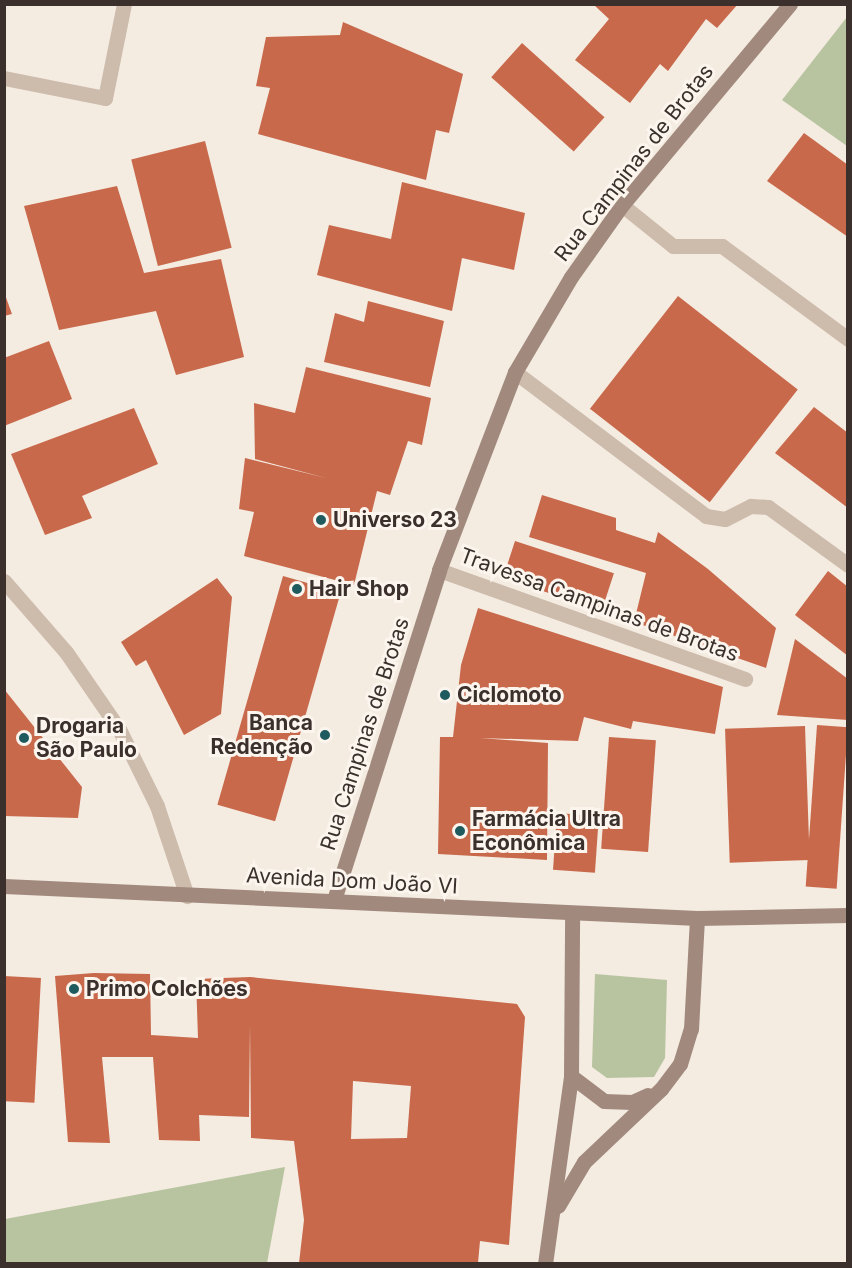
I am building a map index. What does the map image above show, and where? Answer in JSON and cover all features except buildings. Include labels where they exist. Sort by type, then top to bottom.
[{"type":"main road","name":"Rua Campinas de Brotas","points":[[334,900],[439,570],[516,372],[571,277],[622,205],[790,4]]},
{"type":"main road","name":"Avenida Dom João VI","points":[[4,886],[187,896],[334,900],[572,914],[697,918],[848,915]]},
{"type":"main road","points":[[545,1263],[554,1213],[571,1076],[572,914]]},
{"type":"main road","points":[[554,1213],[584,1162],[661,1089],[680,1064],[691,1029],[697,918]]},
{"type":"main road","points":[[571,1076],[604,1101],[632,1102],[661,1089]]},
{"type":"street","points":[[4,78],[105,98],[124,4]]},
{"type":"street","points":[[622,205],[673,246],[722,246],[848,339]]},
{"type":"street","points":[[516,372],[706,516],[725,519],[751,506],[768,507],[848,565]]},
{"type":"street","name":"Travessa Campinas de Brotas","points":[[439,570],[745,679]]},
{"type":"street","points":[[4,581],[66,652],[119,729],[157,806],[187,896]]},
{"type":"green space","points":[[847,17],[847,146],[782,100]]},
{"type":"green space","points":[[595,974],[667,980],[665,1058],[654,1077],[607,1078],[592,1067]]},
{"type":"green space","points":[[285,1167],[267,1263],[5,1263],[5,1219]]},
{"type":"place","name":"Universo 23","points":[[321,520]]},
{"type":"place","name":"Hair Shop","points":[[297,589]]},
{"type":"place","name":"Ciclomoto","points":[[445,695]]},
{"type":"place","name":"Banca Redenção","points":[[325,735]]},
{"type":"place","name":"Drogaria São Paulo","points":[[24,738]]},
{"type":"place","name":"Farmácia Ultra Econômica","points":[[460,831]]},
{"type":"place","name":"Primo Colchões","points":[[74,989]]}]
